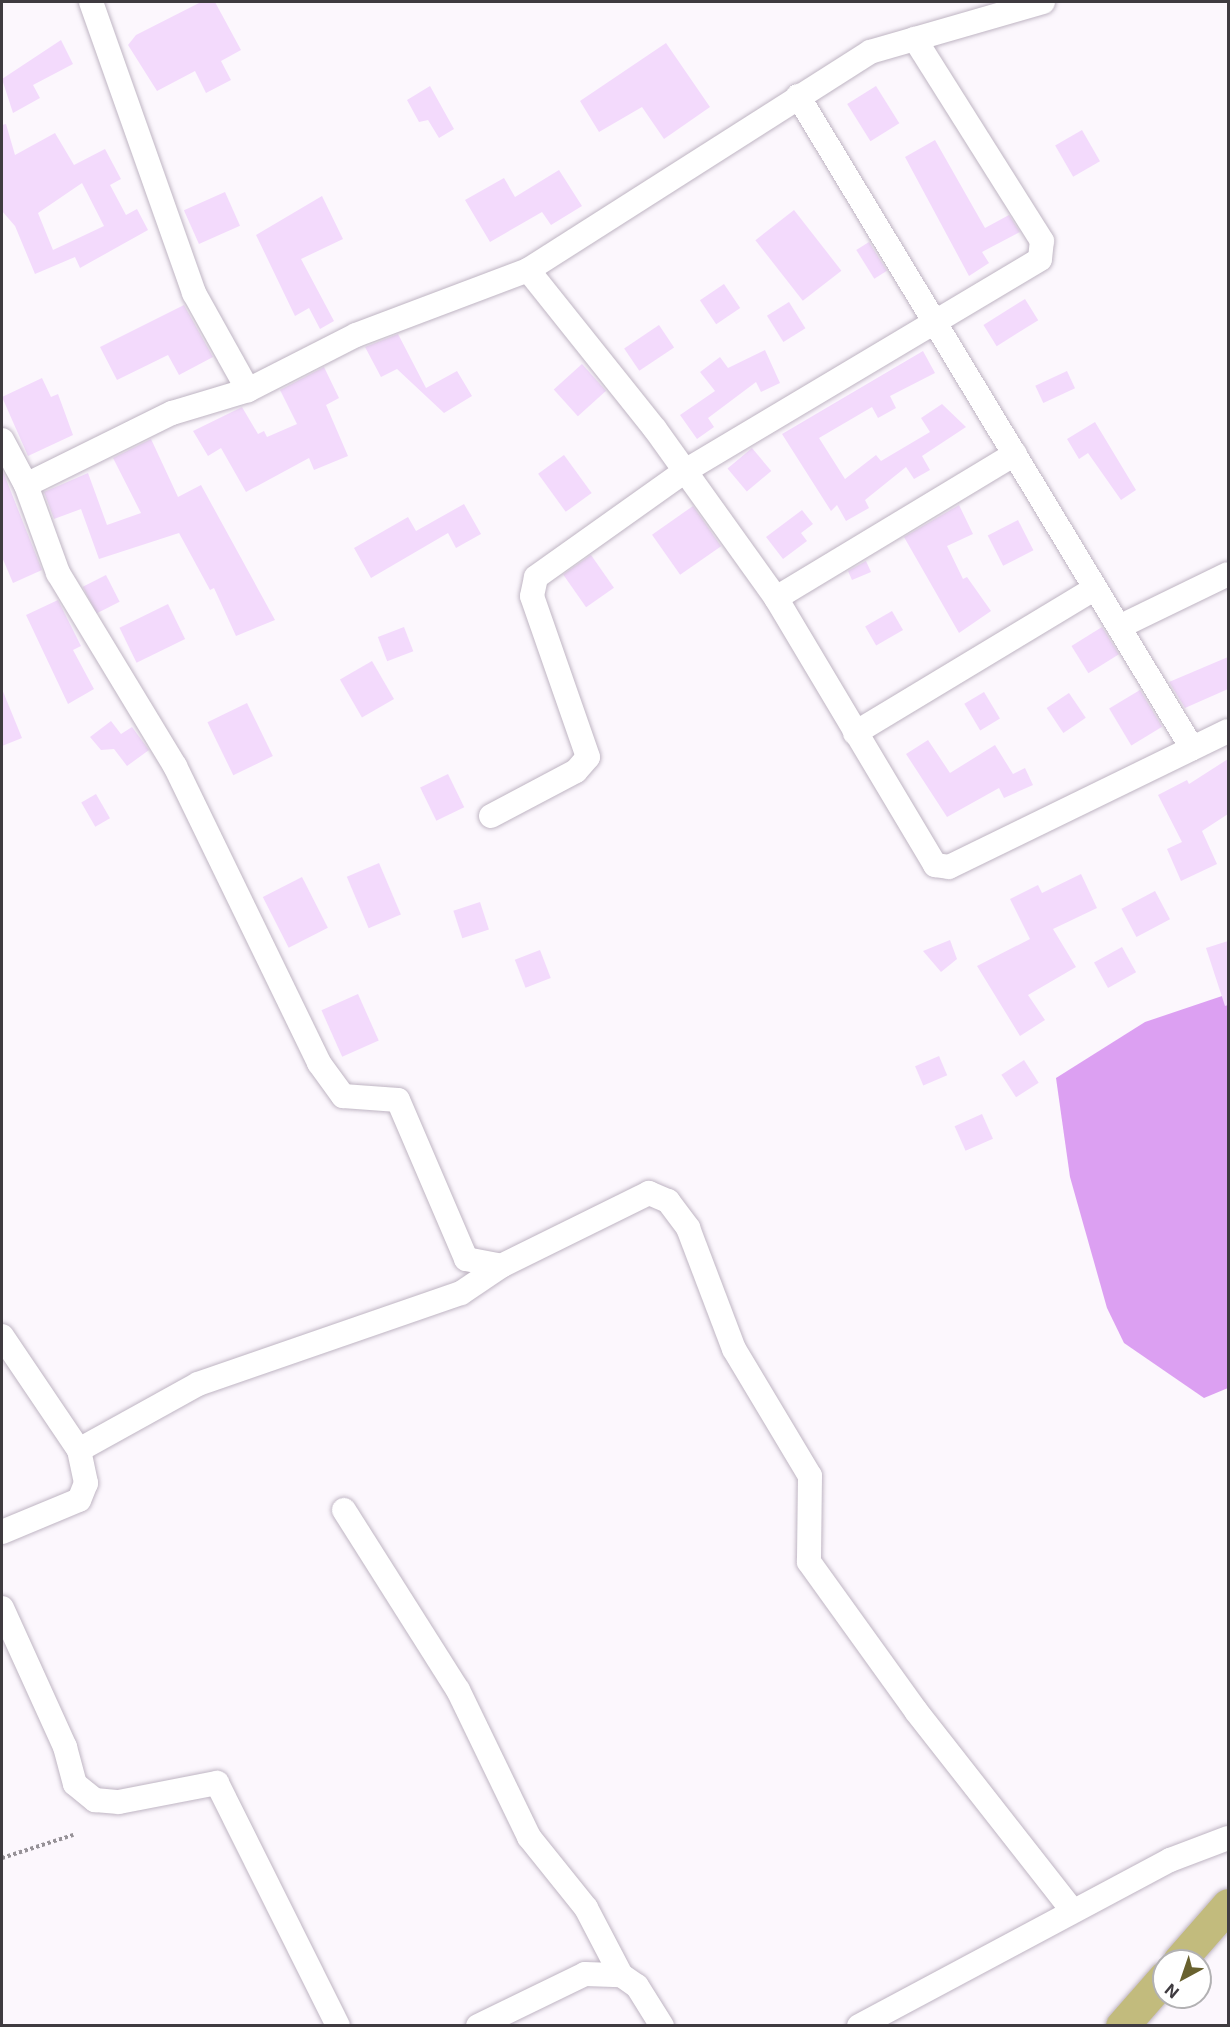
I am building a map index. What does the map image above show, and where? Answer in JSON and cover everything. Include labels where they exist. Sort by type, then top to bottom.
[{"type":"main road","points":[[1190,1949],[1228,1905]]},
{"type":"main road","points":[[1122,2025],[1152,1991]]},
{"type":"street","points":[[91,2],[194,293],[248,390]]},
{"type":"street","points":[[26,484],[172,413],[248,390],[356,335],[528,270],[870,52],[1042,2]]},
{"type":"street","points":[[491,816],[576,771],[588,757],[532,596],[536,577],[685,471],[934,320],[1040,259],[1042,242],[915,39]]},
{"type":"street","points":[[798,96],[1192,748]]},
{"type":"street","points":[[528,270],[685,471],[776,598],[924,851],[935,865],[949,867],[1228,731]]},
{"type":"street","points":[[2,440],[26,484],[58,573],[175,766],[319,1063],[343,1096],[398,1100],[466,1259],[501,1266]]},
{"type":"street","points":[[776,598],[1015,454]]},
{"type":"street","points":[[1119,627],[1228,574]]},
{"type":"street","points":[[855,733],[1095,588]]},
{"type":"street","points":[[79,1450],[198,1384],[461,1293],[501,1266],[650,1193],[668,1201],[688,1227],[734,1348],[810,1476],[809,1562],[916,1711],[1072,1910]]},
{"type":"street","points":[[2,1336],[79,1450],[86,1483],[79,1500],[2,1532]]},
{"type":"street","points":[[344,1510],[458,1690],[529,1837],[586,1908],[621,1975],[637,1986],[662,2025]]},
{"type":"street","points":[[2,1608],[65,1747],[75,1784],[95,1800],[119,1802],[217,1783],[338,2025]]},
{"type":"street","points":[[859,2025],[1170,1860],[1228,1838]]},
{"type":"street","points":[[478,2025],[585,1974],[621,1975]]},
{"type":"path","points":[[2,1858],[73,1835]]},
{"type":"shaded area","points":[[1228,994],[1228,1388],[1204,1398],[1124,1343],[1107,1308],[1070,1177],[1056,1078],[1145,1022]]},
{"type":"building","points":[[201,2],[215,2],[241,50],[221,61],[231,80],[206,93],[195,71],[157,91],[128,45],[136,35]]},
{"type":"building","points":[[61,40],[73,64],[33,85],[40,98],[13,113],[2,79]]},
{"type":"building","points":[[666,43],[710,107],[664,139],[642,107],[599,132],[580,101]]},
{"type":"building","points":[[430,86],[454,129],[439,138],[428,120],[419,122],[407,100]]},
{"type":"building","points":[[876,86],[899,123],[870,141],[847,104]]},
{"type":"building","points":[[6,124],[15,155],[55,133],[74,165],[105,149],[121,179],[110,185],[126,215],[137,209],[148,230],[80,268],[75,257],[35,274],[15,226],[2,211],[2,125]],"holes":[[[82,183],[104,226],[53,250],[38,213]]]},
{"type":"building","points":[[1082,130],[1100,161],[1073,177],[1055,146]]},
{"type":"building","points":[[935,140],[985,228],[1009,215],[1020,232],[982,252],[989,263],[969,276],[905,157]]},
{"type":"building","points":[[559,170],[582,206],[551,225],[542,212],[490,242],[465,200],[504,178],[515,197]]},
{"type":"building","points":[[225,192],[240,226],[199,244],[184,210]]},
{"type":"building","points":[[322,196],[343,239],[301,259],[334,321],[320,329],[309,308],[295,316],[256,235]]},
{"type":"building","points":[[794,210],[841,271],[803,301],[755,240]]},
{"type":"building","points":[[869,242],[887,271],[874,279],[856,250]]},
{"type":"building","points":[[724,284],[740,308],[716,324],[700,300]]},
{"type":"building","points":[[1025,299],[1038,320],[997,346],[983,325]]},
{"type":"building","points":[[789,302],[805,328],[783,342],[767,316]]},
{"type":"building","points":[[184,305],[213,357],[179,375],[168,355],[117,380],[100,347]]},
{"type":"building","points":[[659,325],[674,347],[639,371],[624,348]]},
{"type":"building","points":[[398,334],[426,388],[457,371],[472,396],[444,413],[397,369],[381,377],[365,347]]},
{"type":"building","points":[[765,350],[780,383],[761,392],[756,382],[708,418],[714,427],[697,439],[680,415],[715,391],[700,372],[720,357],[728,368]]},
{"type":"building","points":[[923,351],[935,373],[890,396],[896,408],[878,418],[872,407],[819,438],[845,479],[876,455],[881,461],[930,432],[921,418],[942,404],[966,427],[922,456],[930,470],[914,479],[906,467],[865,500],[869,508],[846,521],[837,505],[831,511],[782,434]]},
{"type":"building","points":[[582,364],[606,391],[578,416],[554,389]]},
{"type":"building","points":[[324,367],[339,398],[326,405],[348,456],[314,470],[309,458],[246,492],[221,448],[208,456],[193,431],[242,407],[258,434],[264,431],[267,437],[297,424],[280,390]]},
{"type":"building","points":[[1067,371],[1075,388],[1043,403],[1035,386]]},
{"type":"building","points":[[42,378],[51,397],[58,394],[73,435],[28,456],[2,397]]},
{"type":"building","points":[[1095,422],[1136,490],[1121,500],[1088,453],[1079,459],[1067,439]]},
{"type":"building","points":[[151,439],[178,497],[201,485],[275,620],[236,636],[214,588],[210,590],[179,533],[99,559],[81,509],[54,519],[44,492],[88,473],[107,525],[141,513],[113,458]]},
{"type":"building","points":[[752,448],[771,471],[747,492],[727,469]]},
{"type":"building","points":[[564,455],[592,493],[566,512],[538,474]]},
{"type":"building","points":[[2,469],[42,570],[13,583],[2,557]]},
{"type":"building","points":[[464,504],[481,534],[456,548],[448,533],[371,578],[354,548],[408,517],[416,531]]},
{"type":"building","points":[[959,505],[973,534],[947,546],[963,579],[967,577],[991,611],[959,633],[904,537]]},
{"type":"building","points":[[693,506],[721,546],[680,575],[652,535]]},
{"type":"building","points":[[802,510],[813,524],[801,533],[807,541],[783,559],[766,537]]},
{"type":"building","points":[[1018,520],[1033,550],[1003,566],[988,535]]},
{"type":"building","points":[[591,555],[614,588],[586,607],[563,575]]},
{"type":"building","points":[[866,561],[871,572],[852,580],[848,571]]},
{"type":"building","points":[[106,575],[120,602],[96,614],[83,587]]},
{"type":"building","points":[[58,600],[81,646],[73,650],[94,689],[68,704],[26,615]]},
{"type":"building","points":[[168,604],[185,639],[137,663],[119,628]]},
{"type":"building","points":[[892,611],[903,630],[876,646],[865,626]]},
{"type":"building","points":[[404,627],[413,651],[387,661],[378,637]]},
{"type":"building","points":[[1102,627],[1119,654],[1088,673],[1071,646]]},
{"type":"building","points":[[1228,657],[1228,689],[1185,708],[1169,682]]},
{"type":"building","points":[[372,661],[394,699],[362,718],[340,680]]},
{"type":"building","points":[[2,689],[22,738],[2,746]]},
{"type":"building","points":[[1140,690],[1162,727],[1131,745],[1109,709]]},
{"type":"building","points":[[984,692],[1000,719],[980,730],[964,704]]},
{"type":"building","points":[[1069,693],[1086,718],[1063,733],[1047,708]]},
{"type":"building","points":[[247,703],[273,756],[233,775],[207,722]]},
{"type":"building","points":[[111,721],[121,734],[132,727],[149,750],[127,766],[114,749],[101,750],[90,737]]},
{"type":"building","points":[[928,740],[950,773],[995,745],[1013,774],[1025,768],[1033,785],[1004,798],[999,788],[947,817],[906,754]]},
{"type":"building","points":[[1228,759],[1228,814],[1202,831],[1217,864],[1181,881],[1167,849],[1182,842],[1158,795],[1187,780],[1189,784]]},
{"type":"building","points":[[448,774],[464,807],[436,821],[420,788]]},
{"type":"building","points":[[96,794],[110,818],[95,827],[81,802]]},
{"type":"building","points":[[379,863],[401,915],[369,928],[347,877]]},
{"type":"building","points":[[1081,874],[1097,908],[1053,929],[1076,967],[1028,995],[1045,1020],[1020,1036],[977,966],[1030,939],[1010,899],[1038,885],[1042,893]]},
{"type":"building","points":[[302,877],[328,928],[289,948],[263,897]]},
{"type":"building","points":[[1155,891],[1170,919],[1136,937],[1121,909]]},
{"type":"building","points":[[480,902],[489,930],[462,938],[453,911]]},
{"type":"building","points":[[950,940],[957,959],[941,972],[923,951]]},
{"type":"building","points":[[1228,941],[1228,1005],[1225,1006],[1206,948]]},
{"type":"building","points":[[1122,947],[1136,972],[1108,988],[1094,963]]},
{"type":"building","points":[[540,950],[551,978],[526,988],[515,960]]},
{"type":"building","points":[[358,994],[379,1041],[342,1057],[321,1010]]},
{"type":"building","points":[[939,1056],[947,1075],[923,1085],[915,1066]]},
{"type":"building","points":[[1024,1060],[1039,1083],[1016,1097],[1001,1075]]},
{"type":"building","points":[[982,1114],[993,1139],[966,1151],[955,1126]]}]
